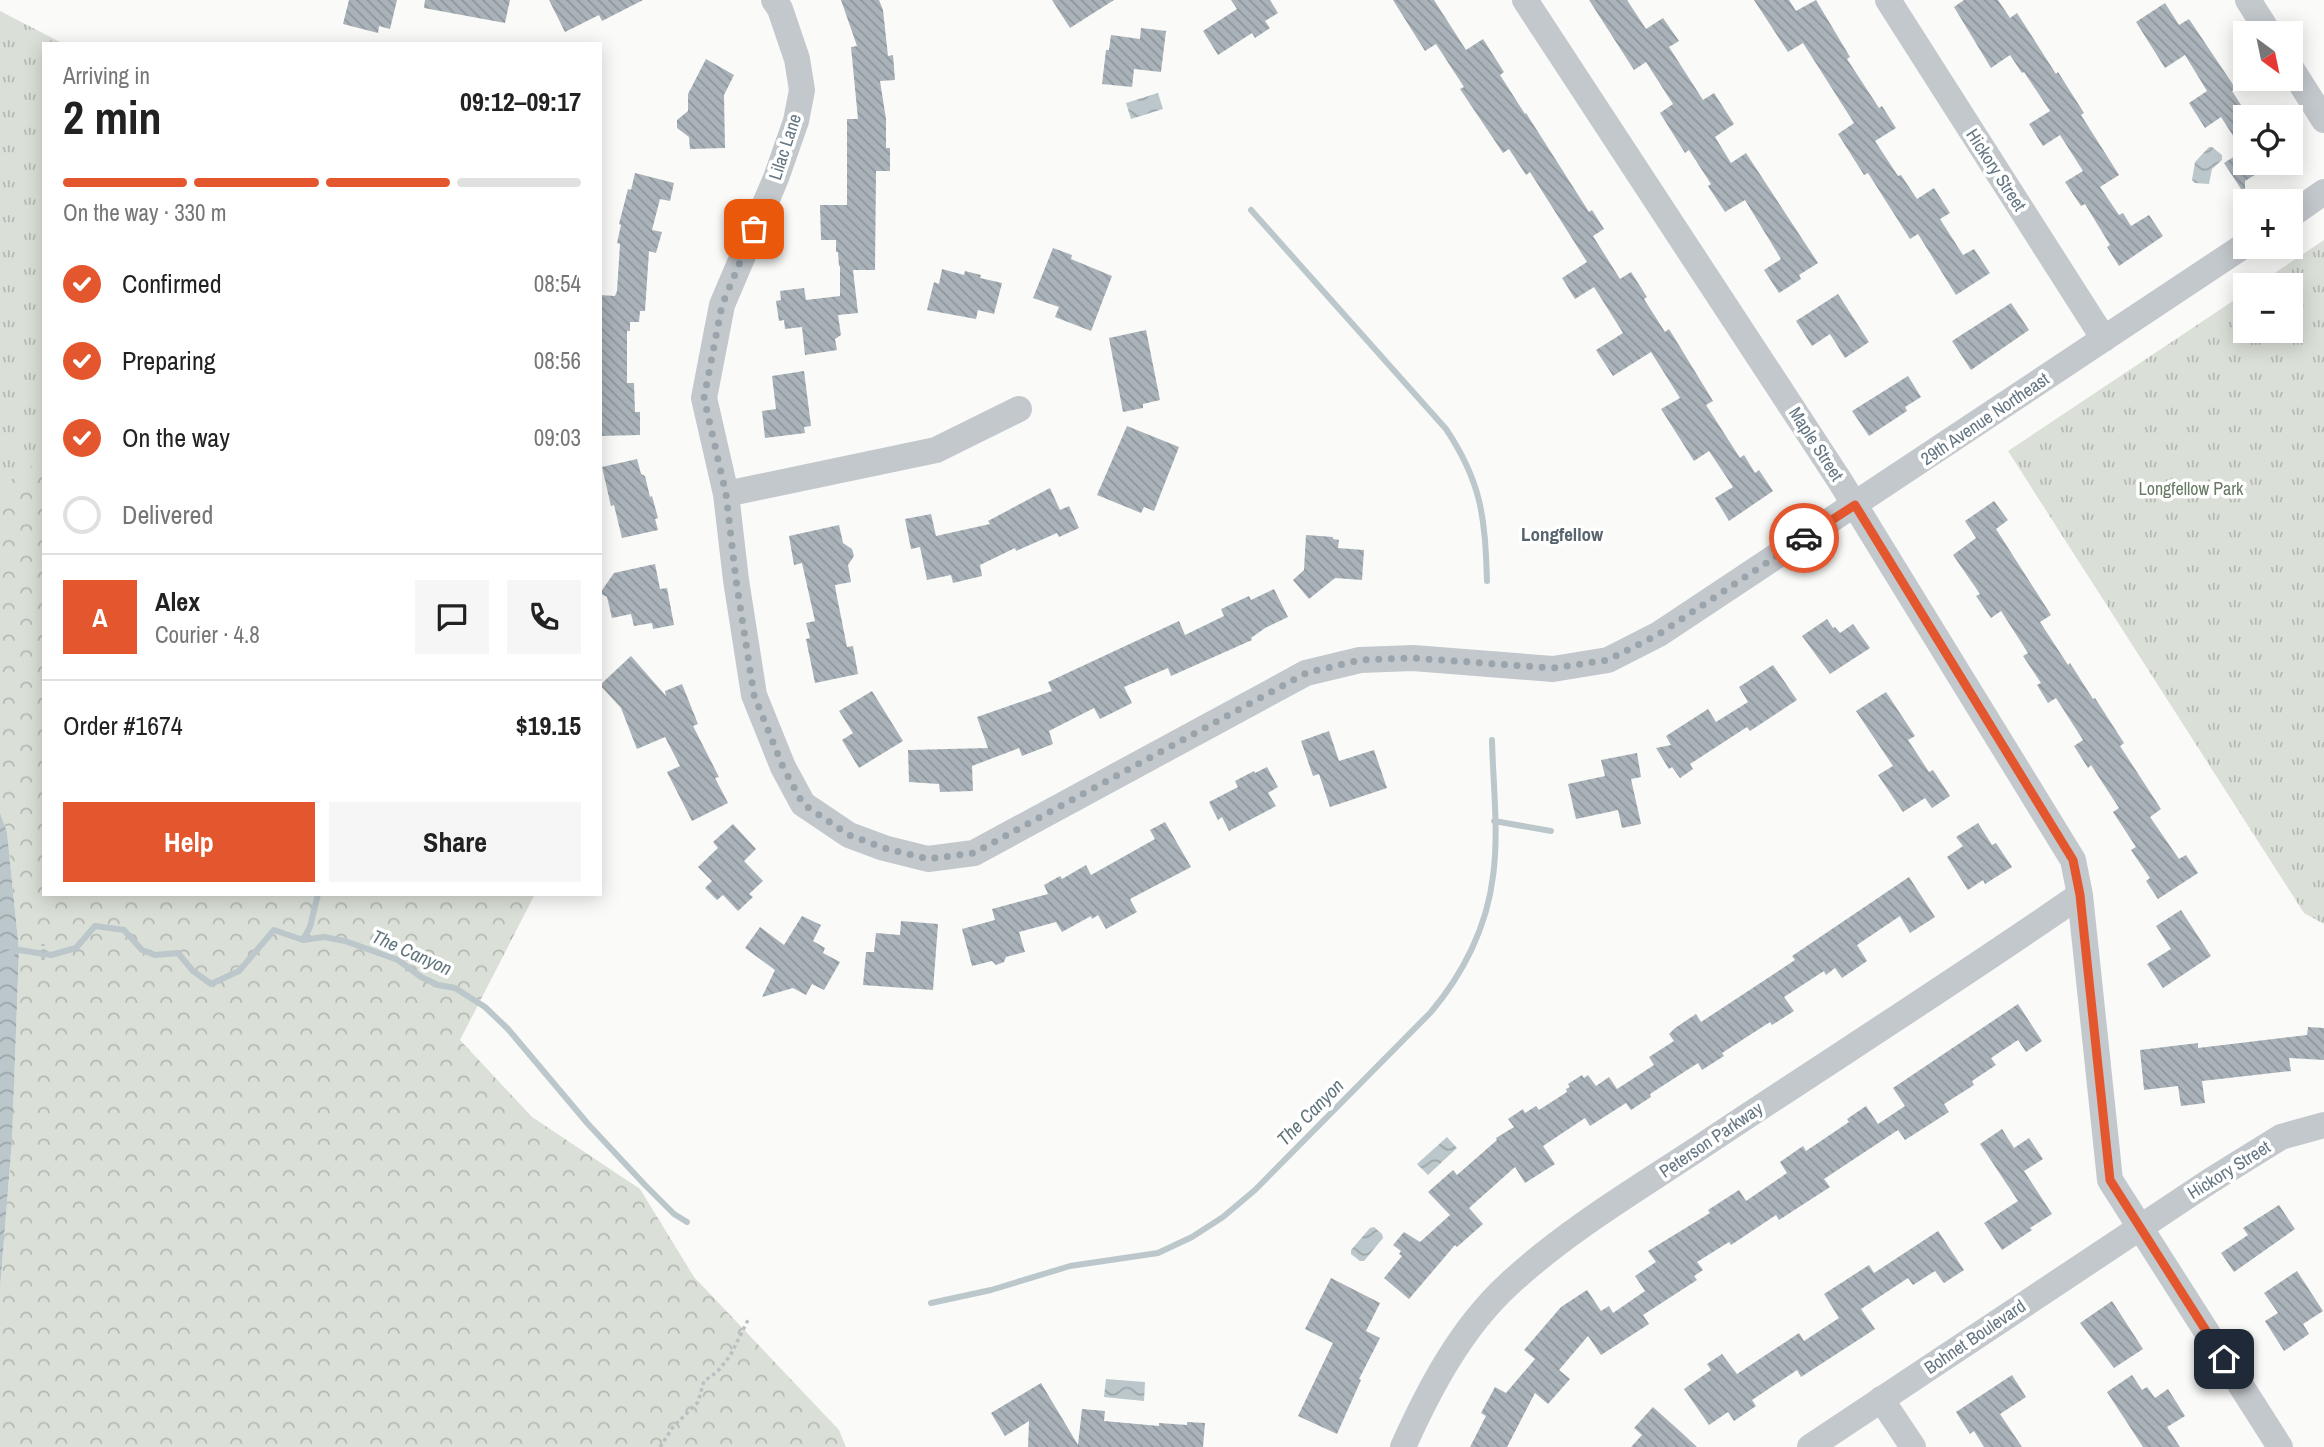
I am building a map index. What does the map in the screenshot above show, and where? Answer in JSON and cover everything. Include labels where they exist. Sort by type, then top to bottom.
[{"type":"street","name":"Lilac Lane","points":[[774,0],[780,9],[797,59],[802,90],[796,121],[776,178],[722,305],[704,398],[726,494],[754,695],[783,767],[803,804],[849,835],[884,848],[928,859],[974,853],[1306,673],[1360,660],[1400,658],[1553,668],[1608,660],[1659,634],[1724,591]]},
{"type":"street","name":"Maple Street","points":[[1525,0],[1855,505],[2073,860],[2080,895],[2110,1180],[2280,1447]]},
{"type":"street","name":"Hickory Street","points":[[1888,0],[2104,340]]},
{"type":"street","points":[[2248,0],[2261,21]]},
{"type":"street","points":[[2303,87],[2324,120]]},
{"type":"street","points":[[2303,207],[2324,192]]},
{"type":"street","name":"29th Avenue Northeast","points":[[1724,591],[2233,253]]},
{"type":"street","points":[[726,494],[936,450],[1019,409]]},
{"type":"street","name":"Peterson Parkway","points":[[1403,1447],[1441,1371],[1470,1328],[1508,1285],[1599,1214],[1968,972],[2080,895]]},
{"type":"street","name":"Hickory Street","points":[[2140,1227],[2281,1137],[2324,1125]]},
{"type":"street","name":"Bohnet Boulevard","points":[[1810,1447],[2140,1227]]},
{"type":"street","points":[[1881,1399],[1913,1447]]},
{"type":"path","points":[[43,944],[43,960]]},
{"type":"path","points":[[660,1447],[673,1427],[698,1402],[704,1381],[717,1372],[730,1356],[748,1320]]},
{"type":"green space","points":[[0,11],[60,42],[42,42],[42,459],[0,487]]},
{"type":"green space","points":[[0,126],[42,144],[42,896],[534,896],[460,1040],[532,1117],[640,1189],[694,1277],[839,1430],[846,1447],[0,1447],[0,1290],[12,1141],[19,950],[7,832],[0,813]]},
{"type":"green space","name":"Longfellow Park","points":[[2324,240],[2324,924],[2304,913],[2008,451],[2233,301],[2233,343],[2303,343],[2303,273],[2275,273],[2296,259],[2303,259],[2303,254]]},
{"type":"water","points":[[1158,93],[1163,109],[1131,119],[1126,103]]},
{"type":"water","points":[[2209,147],[2222,155],[2222,160],[2212,169],[2209,184],[2195,183],[2192,180],[2195,162]]},
{"type":"water","points":[[0,813],[7,832],[19,950],[12,1141],[0,1289]]},
{"type":"water","points":[[1447,1137],[1457,1148],[1428,1175],[1417,1164]]},
{"type":"water","points":[[1374,1227],[1383,1238],[1364,1261],[1360,1261],[1351,1254],[1351,1250],[1370,1228]]},
{"type":"water","points":[[1106,1379],[1145,1382],[1144,1401],[1104,1397]]},
{"type":"building","points":[[349,0],[397,0],[390,29],[379,26],[378,33],[343,24]]},
{"type":"building","points":[[425,0],[510,0],[505,23],[424,8]]},
{"type":"building","points":[[549,0],[643,0],[602,21],[599,15],[565,32]]},
{"type":"building","points":[[841,0],[879,0],[883,10],[888,56],[893,55],[895,80],[880,81],[886,119],[886,148],[890,148],[890,171],[876,171],[875,270],[853,270],[858,313],[838,315],[841,335],[835,339],[837,350],[805,355],[802,327],[785,329],[784,320],[779,321],[776,301],[781,300],[780,291],[804,288],[806,300],[840,296],[840,266],[836,240],[821,240],[820,205],[847,205],[847,119],[858,119],[851,47],[857,46]]},
{"type":"building","points":[[1052,0],[1114,0],[1070,28]]},
{"type":"building","points":[[1231,0],[1270,0],[1278,13],[1265,21],[1270,28],[1255,38],[1252,33],[1218,55],[1203,31],[1237,9]]},
{"type":"building","points":[[1393,0],[1434,0],[1466,50],[1483,39],[1504,72],[1500,75],[1589,212],[1592,210],[1604,229],[1593,236],[1620,279],[1631,272],[1647,297],[1644,299],[1665,332],[1669,329],[1713,401],[1706,405],[1740,458],[1744,455],[1755,473],[1759,470],[1773,491],[1729,521],[1715,498],[1733,487],[1709,451],[1694,461],[1661,409],[1680,398],[1651,352],[1613,376],[1596,350],[1623,333],[1594,287],[1575,299],[1562,278],[1587,262],[1530,172],[1526,175],[1509,149],[1503,153],[1460,89],[1464,87],[1436,44],[1425,51]]},
{"type":"building","points":[[1589,0],[1627,0],[1646,29],[1663,18],[1679,41],[1669,47],[1703,100],[1714,93],[1734,124],[1715,137],[1731,163],[1746,153],[1818,263],[1799,275],[1801,279],[1779,293],[1764,270],[1781,259],[1745,200],[1725,212],[1689,150],[1685,153],[1660,113],[1673,104],[1646,62],[1634,70]]},
{"type":"building","points":[[1754,0],[1789,0],[1796,11],[1816,0],[1850,57],[1847,59],[1879,108],[1882,106],[1896,128],[1875,141],[1917,199],[1934,188],[1950,213],[1940,219],[1963,255],[1974,249],[1990,273],[1956,295],[1918,234],[1910,239],[1868,173],[1864,175],[1838,134],[1854,123],[1803,43],[1788,52]]},
{"type":"building","points":[[1964,0],[1998,0],[2010,18],[2017,13],[2084,113],[2081,115],[2119,175],[2100,187],[2119,215],[2123,213],[2131,226],[2149,215],[2163,236],[2119,266],[2107,247],[2110,245],[2085,204],[2081,206],[2065,182],[2083,171],[2060,135],[2043,146],[2029,124],[2050,111],[2010,55],[1991,68],[1954,7]]},
{"type":"building","points":[[2165,3],[2179,25],[2189,19],[2233,85],[2232,91],[2241,105],[2233,105],[2233,136],[2221,117],[2205,128],[2189,103],[2207,91],[2185,55],[2165,68],[2136,22]]},
{"type":"building","points":[[1141,28],[1166,31],[1161,72],[1134,69],[1132,87],[1102,84],[1106,50],[1109,50],[1111,35],[1140,39]]},
{"type":"building","points":[[706,59],[734,75],[724,95],[725,148],[690,149],[689,137],[677,128],[677,120],[688,111],[688,94]]},
{"type":"building","points":[[2233,157],[2233,175],[2255,175],[2245,181],[2245,189],[2241,189],[2224,163]]},
{"type":"building","points":[[635,173],[674,183],[670,201],[660,199],[652,230],[662,232],[656,253],[649,251],[645,311],[640,311],[639,322],[630,322],[630,331],[627,331],[627,383],[634,383],[635,412],[640,412],[640,435],[602,436],[602,295],[615,296],[617,291],[619,224],[628,189],[631,190]]},
{"type":"building","points":[[1053,248],[1072,255],[1071,259],[1112,276],[1091,331],[1055,317],[1059,307],[1033,298]]},
{"type":"building","points":[[942,269],[964,275],[965,271],[1002,283],[994,314],[978,310],[976,319],[927,310],[934,282],[939,284]]},
{"type":"building","points":[[1838,294],[1869,342],[1845,358],[1830,334],[1812,346],[1796,321]]},
{"type":"building","points":[[2011,303],[2029,330],[1971,370],[1952,341]]},
{"type":"building","points":[[1146,330],[1160,400],[1143,404],[1143,408],[1123,412],[1109,338]]},
{"type":"building","points":[[804,371],[811,426],[804,427],[805,433],[765,438],[762,411],[776,409],[772,376]]},
{"type":"building","points":[[1908,376],[1921,397],[1905,407],[1907,411],[1869,436],[1852,411]]},
{"type":"building","points":[[1127,426],[1179,447],[1154,511],[1144,507],[1141,513],[1097,495]]},
{"type":"building","points":[[637,459],[650,497],[652,496],[658,530],[622,538],[602,467]]},
{"type":"building","points":[[1050,488],[1060,510],[1069,506],[1079,528],[1059,537],[1057,533],[1016,551],[1015,548],[980,565],[982,576],[953,583],[951,575],[927,580],[920,547],[911,549],[905,519],[931,514],[936,536],[990,524],[988,521]]},
{"type":"building","points":[[1994,501],[2008,520],[1996,529],[2051,615],[2040,622],[2124,743],[2120,746],[2161,809],[2150,817],[2179,859],[2186,855],[2198,873],[2158,899],[2146,881],[2150,878],[2131,850],[2136,847],[2113,812],[2119,808],[2091,765],[2088,768],[2074,746],[2083,740],[2056,698],[2048,703],[2037,685],[2041,683],[2023,656],[2028,653],[2001,611],[1991,618],[1976,596],[1980,594],[1953,555],[1976,538],[1965,521]]},
{"type":"building","points":[[839,525],[843,543],[852,549],[854,556],[848,565],[851,582],[835,585],[847,647],[853,646],[858,674],[815,683],[806,639],[810,638],[806,623],[815,621],[802,563],[794,565],[789,536]]},
{"type":"building","points":[[1306,535],[1333,537],[1339,540],[1338,548],[1364,550],[1362,580],[1335,578],[1309,599],[1293,580],[1304,570]]},
{"type":"building","points":[[655,564],[660,589],[667,588],[674,625],[653,629],[652,623],[634,626],[631,614],[612,618],[607,597],[602,594],[602,590],[614,573]]},
{"type":"building","points":[[1274,589],[1288,617],[1265,628],[1251,638],[1252,640],[1171,676],[1168,668],[1124,687],[1132,703],[1100,719],[1094,708],[1049,731],[1053,744],[1022,756],[1019,748],[972,766],[973,791],[940,792],[939,784],[909,782],[908,750],[988,748],[977,717],[1052,691],[1048,682],[1179,621],[1185,635],[1224,616],[1221,609],[1249,596],[1251,600]]},
{"type":"building","points":[[1827,619],[1840,633],[1853,624],[1870,648],[1830,674],[1802,636]]},
{"type":"building","points":[[631,656],[666,696],[665,691],[682,684],[698,724],[693,726],[719,777],[715,778],[728,803],[692,821],[667,772],[680,766],[665,737],[637,749],[621,708],[602,687],[602,683]]},
{"type":"building","points":[[1773,665],[1797,700],[1750,731],[1747,727],[1690,764],[1693,769],[1680,778],[1672,767],[1669,769],[1656,748],[1671,745],[1666,736],[1708,709],[1716,722],[1748,702],[1739,687]]},
{"type":"building","points":[[872,691],[903,741],[859,768],[842,740],[853,733],[839,711]]},
{"type":"building","points":[[1886,692],[1915,736],[1908,740],[1929,772],[1933,770],[1950,796],[1932,808],[1925,798],[1903,812],[1878,775],[1893,766],[1856,711]]},
{"type":"building","points":[[1329,731],[1339,761],[1374,750],[1387,788],[1330,807],[1319,774],[1313,776],[1301,741]]},
{"type":"building","points":[[1637,753],[1641,777],[1631,779],[1641,824],[1622,828],[1618,810],[1576,819],[1568,784],[1605,776],[1601,760]]},
{"type":"building","points":[[1267,767],[1278,787],[1268,793],[1276,806],[1229,831],[1222,817],[1218,820],[1209,802],[1238,787],[1235,781]]},
{"type":"building","points":[[1165,822],[1191,867],[1130,899],[1137,912],[1106,929],[1098,915],[1062,932],[1056,922],[1019,932],[1025,952],[1006,957],[1004,962],[996,965],[992,961],[972,966],[962,929],[995,920],[992,909],[1048,894],[1044,885],[1060,876],[1062,879],[1086,865],[1091,875],[1155,839],[1150,830]]},
{"type":"building","points":[[1978,823],[1992,845],[1996,843],[2012,867],[1985,884],[1983,880],[1968,890],[1947,857],[1963,846],[1956,837]]},
{"type":"building","points":[[733,824],[756,849],[744,861],[763,881],[749,894],[753,897],[738,911],[723,895],[717,900],[705,888],[712,881],[698,867],[718,848],[713,842]]},
{"type":"building","points":[[1909,877],[1935,917],[1910,933],[1900,916],[1857,945],[1867,961],[1842,978],[1835,968],[1826,975],[1824,971],[1784,997],[1794,1011],[1772,1025],[1770,1022],[1722,1053],[1724,1056],[1702,1070],[1698,1063],[1650,1094],[1651,1097],[1631,1110],[1626,1103],[1590,1126],[1585,1118],[1543,1146],[1555,1164],[1525,1183],[1515,1167],[1469,1208],[1483,1224],[1457,1247],[1455,1245],[1409,1299],[1384,1278],[1402,1256],[1399,1254],[1401,1251],[1393,1245],[1404,1232],[1420,1242],[1450,1215],[1428,1192],[1453,1170],[1457,1175],[1497,1140],[1496,1138],[1514,1127],[1508,1119],[1523,1109],[1525,1113],[1536,1106],[1539,1110],[1567,1092],[1566,1089],[1570,1087],[1568,1084],[1582,1075],[1584,1078],[1588,1075],[1596,1086],[1609,1077],[1617,1089],[1654,1065],[1649,1057],[1674,1041],[1669,1034],[1675,1028],[1696,1014],[1701,1022],[1795,960],[1792,956]]},
{"type":"building","points":[[2181,910],[2211,956],[2163,988],[2147,964],[2171,949],[2156,926]]},
{"type":"building","points":[[802,916],[821,925],[813,941],[825,948],[823,953],[840,962],[824,990],[812,984],[806,995],[793,988],[762,997],[775,970],[745,948],[760,927],[784,945]]},
{"type":"building","points":[[901,921],[938,924],[933,990],[863,985],[866,952],[874,952],[876,933],[900,935]]},
{"type":"building","points":[[2018,1004],[2042,1041],[2026,1052],[2018,1040],[1991,1058],[1996,1065],[1972,1081],[1974,1085],[1944,1104],[1949,1112],[1905,1140],[1898,1130],[1824,1179],[1830,1187],[1779,1220],[1776,1215],[1731,1245],[1729,1242],[1697,1262],[1703,1270],[1694,1276],[1697,1280],[1643,1315],[1649,1324],[1601,1355],[1588,1336],[1559,1370],[1570,1379],[1548,1404],[1535,1393],[1507,1447],[1470,1447],[1486,1416],[1481,1413],[1495,1387],[1506,1393],[1535,1359],[1524,1350],[1561,1307],[1587,1290],[1601,1311],[1609,1306],[1613,1313],[1645,1291],[1635,1276],[1656,1262],[1648,1251],[1710,1213],[1708,1210],[1739,1190],[1746,1201],[1787,1173],[1780,1162],[1803,1146],[1806,1151],[1849,1122],[1847,1119],[1866,1106],[1878,1124],[1905,1106],[1893,1088]]},
{"type":"building","points":[[2308,1027],[2324,1028],[2324,1060],[2289,1058],[2291,1071],[2202,1081],[2205,1103],[2181,1106],[2178,1086],[2144,1090],[2140,1050],[2198,1043],[2198,1048],[2307,1035]]},
{"type":"building","points":[[2002,1129],[2014,1148],[2029,1138],[2043,1159],[2024,1171],[2052,1214],[2002,1250],[1984,1223],[2018,1201],[1980,1144]]},
{"type":"building","points":[[2279,1205],[2295,1229],[2234,1272],[2221,1253],[2248,1235],[2243,1228]]},
{"type":"building","points":[[1938,1231],[1964,1270],[1944,1283],[1935,1271],[1913,1285],[1908,1278],[1861,1309],[1875,1329],[1801,1377],[1797,1370],[1752,1400],[1756,1406],[1734,1421],[1728,1412],[1709,1425],[1684,1389],[1711,1370],[1707,1364],[1722,1354],[1737,1374],[1799,1333],[1804,1341],[1839,1318],[1824,1294],[1869,1265],[1874,1273]]},
{"type":"building","points":[[2297,1271],[2323,1311],[2303,1324],[2309,1334],[2284,1351],[2265,1321],[2278,1313],[2264,1293]]},
{"type":"building","points":[[1331,1278],[1380,1303],[1366,1331],[1380,1338],[1359,1379],[1361,1380],[1337,1434],[1298,1416],[1333,1343],[1305,1329]]},
{"type":"building","points":[[2112,1301],[2143,1349],[2114,1368],[2080,1323]]},
{"type":"building","points":[[2012,1375],[2026,1397],[2000,1414],[2022,1447],[1984,1447],[1974,1431],[1970,1434],[1956,1412]]},
{"type":"building","points":[[2132,1375],[2142,1390],[2147,1387],[2155,1398],[2168,1389],[2185,1416],[2167,1427],[2180,1447],[2143,1447],[2107,1392]]},
{"type":"building","points":[[1041,1383],[1078,1445],[1082,1409],[1105,1411],[1104,1421],[1159,1426],[1159,1423],[1205,1423],[1203,1447],[1028,1447],[1029,1421],[1005,1436],[991,1413]]},
{"type":"building","points":[[1653,1407],[1697,1447],[1631,1447],[1642,1435],[1634,1428]]},
{"type":"waterway","points":[[1251,210],[1446,429],[1467,467],[1479,502],[1485,538],[1487,581]]},
{"type":"waterway","name":"The Canyon","points":[[931,1303],[991,1290],[1070,1266],[1158,1253],[1192,1237],[1223,1217],[1255,1190],[1431,1012],[1472,949],[1490,895],[1495,860],[1492,740]]},
{"type":"waterway","points":[[1494,821],[1551,831]]},
{"type":"waterway","points":[[303,940],[310,927],[318,896]]},
{"type":"waterway","name":"The Canyon","points":[[0,957],[19,950],[51,955],[76,948],[95,926],[124,930],[142,950],[155,955],[178,953],[193,971],[211,984],[239,971],[274,930],[303,940],[324,937],[345,941],[398,960],[421,977],[438,985],[455,988],[485,1007],[508,1029],[588,1124],[645,1185],[674,1214],[687,1222]]},
{"type":"way so far","points":[[754,229],[722,305],[704,398],[726,494],[754,695],[783,767],[803,804],[849,835],[884,848],[928,859],[974,853],[1306,673],[1360,660],[1413,658],[1553,668],[1608,660],[1659,634],[1804,538]]},
{"type":"district","name":"Longfellow","points":[[1562,534]]},
{"type":"route","points":[[1804,538],[1855,505],[2073,860],[2080,895],[2110,1180],[2224,1359]]}]
